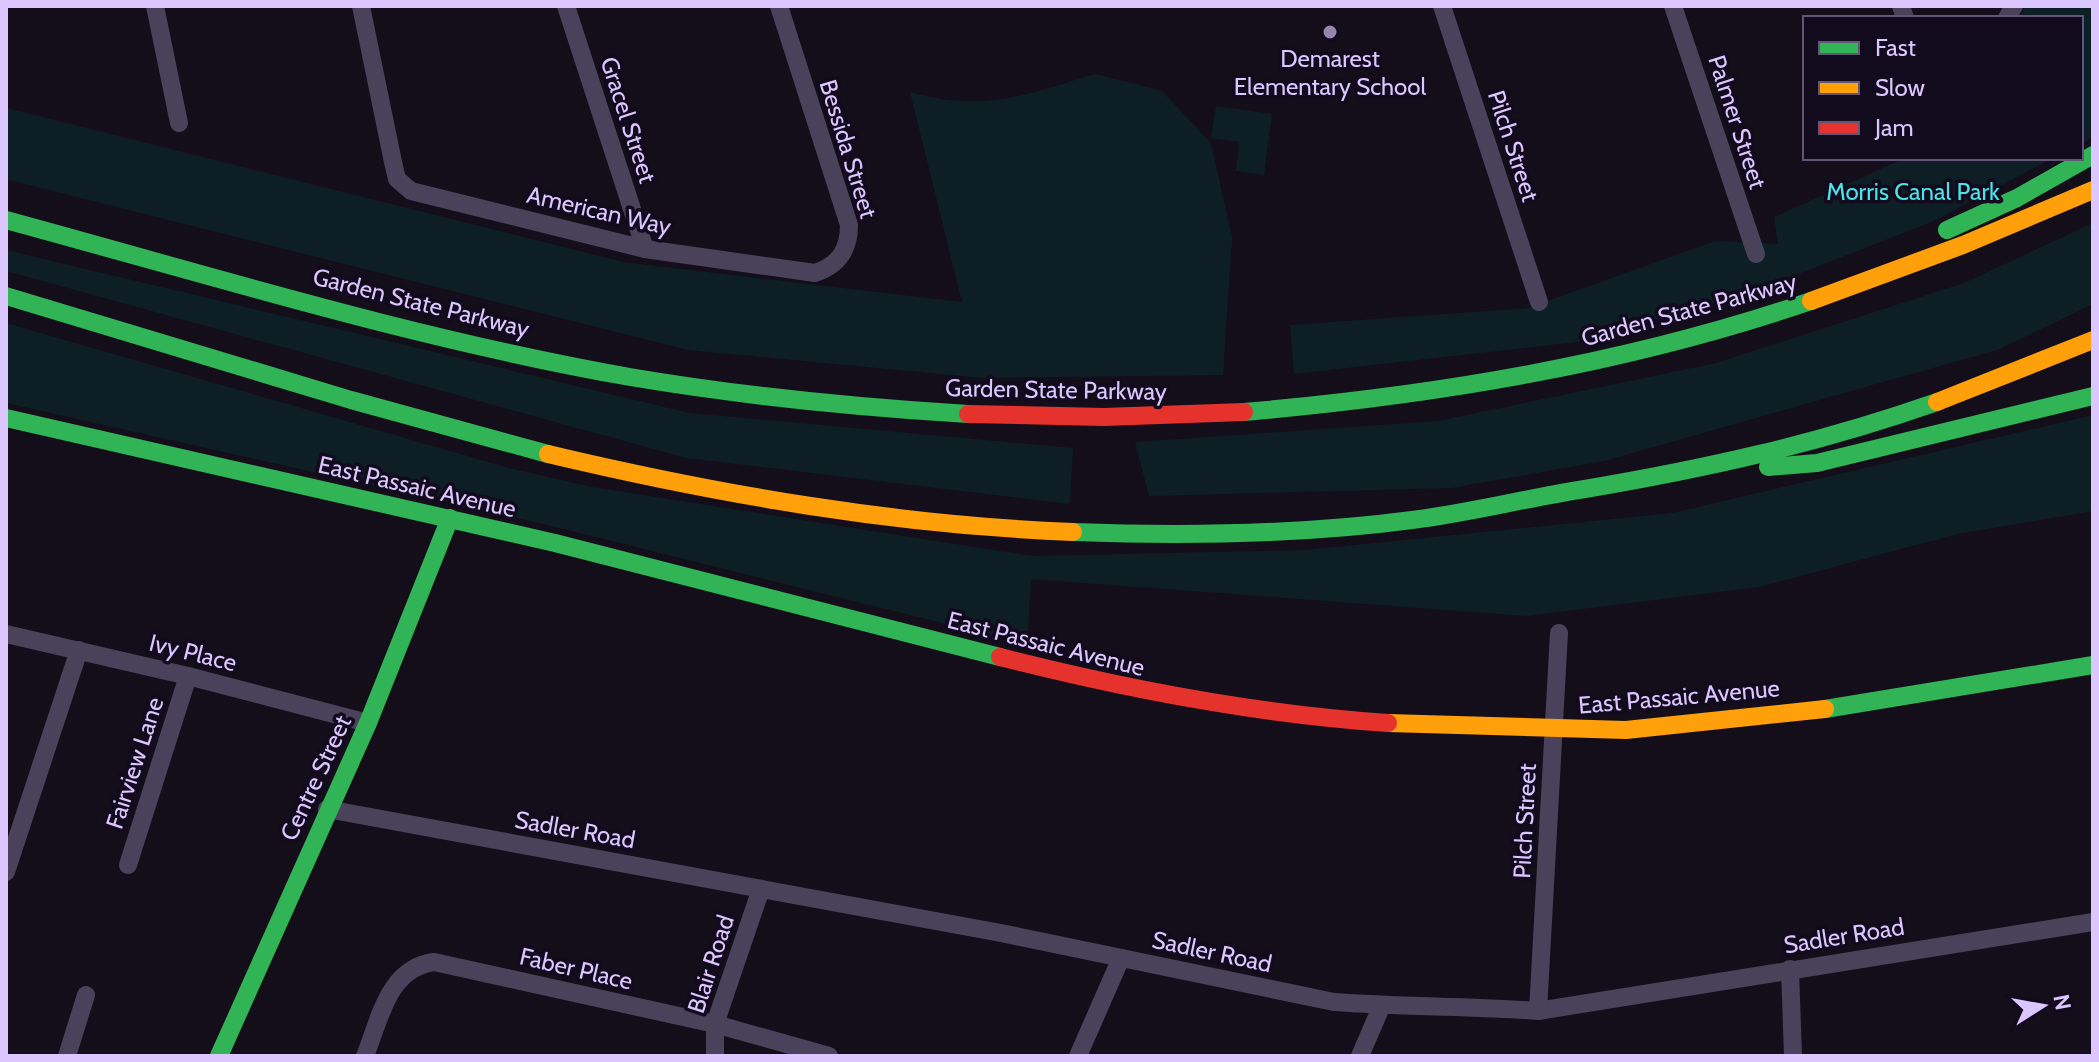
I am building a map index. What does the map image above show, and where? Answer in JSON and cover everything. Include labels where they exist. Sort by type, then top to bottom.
[{"type":"main road","points":[[1739,324],[2017,198],[2093,155]]},
{"type":"main road","name":"Garden State Parkway","points":[[6,220],[376,318],[586,367],[715,390],[846,406],[979,416],[1108,418],[1347,403],[1478,385],[1581,365],[1739,324],[1869,282],[1996,233],[2093,190]]},
{"type":"main road","points":[[6,296],[565,458],[701,488],[836,511],[974,527],[1106,534],[1251,532],[1390,523],[1721,465],[1928,404],[2093,340]]},
{"type":"main road","points":[[1721,465],[1782,467],[1817,463],[2093,396]]},
{"type":"main road","name":"East Passaic Avenue","points":[[6,418],[450,518],[1198,705],[1336,721],[1553,731],[1689,726],[2093,665]]},
{"type":"main road","name":"Centre Street","points":[[219,1056],[368,723],[450,518]]},
{"type":"street","points":[[155,6],[179,123]]},
{"type":"street","name":"American Way","points":[[361,6],[397,179],[402,186],[421,195],[645,249],[797,272]]},
{"type":"street","name":"Gracel Street","points":[[566,6],[645,249]]},
{"type":"street","name":"Bessida Street","points":[[779,6],[849,225],[846,251],[838,261],[815,273],[797,272]]},
{"type":"street","name":"Pilch Street","points":[[1442,6],[1539,302]]},
{"type":"street","name":"Palmer Street","points":[[1673,6],[1756,254]]},
{"type":"street","name":"Pilch Street","points":[[1538,1011],[1559,633]]},
{"type":"street","name":"Ivy Place","points":[[6,634],[188,676],[368,723]]},
{"type":"street","points":[[6,872],[79,650]]},
{"type":"street","name":"Fairview Lane","points":[[128,865],[188,676]]},
{"type":"street","name":"Sadler Road","points":[[327,809],[761,889],[1334,1002],[1538,1011],[2093,922]]},
{"type":"street","name":"Blair Road","points":[[715,1056],[715,1024],[761,889]]},
{"type":"street","points":[[1078,1056],[1121,958]]},
{"type":"street","name":"Faber Place","points":[[365,1056],[397,980],[420,964],[434,962],[715,1024],[829,1056]]},
{"type":"street","points":[[1790,969],[1793,1056]]},
{"type":"street","points":[[67,1056],[86,995]]},
{"type":"street","points":[[1360,1056],[1382,1005]]},
{"type":"green space","points":[[2026,6],[2093,6],[2093,137],[2083,143],[2083,16],[2020,16]]},
{"type":"green space","points":[[1095,74],[1162,91],[1211,143],[1232,238],[1223,375],[982,378],[688,350],[6,179],[6,108],[623,262],[962,302],[910,92],[960,101],[1004,99]]},
{"type":"green space","points":[[1216,106],[1272,114],[1264,175],[1236,171],[1239,142],[1211,138]]},
{"type":"green space","name":"Morris Canal Park","points":[[1901,160],[2049,160],[1934,221],[1755,291],[1577,342],[1294,374],[1290,325],[1528,308],[1715,241],[1778,244],[1774,217]]},
{"type":"green space","points":[[2093,223],[2093,304],[2000,349],[1604,461],[1452,488],[1149,496],[1135,442],[1438,421],[1716,363],[1964,283]]},
{"type":"green space","points":[[6,250],[690,413],[1073,448],[1070,504],[686,458],[6,271]]},
{"type":"green space","points":[[6,323],[513,469],[592,487],[1032,556],[1305,550],[1672,513],[2093,415],[2093,511],[1957,534],[1759,587],[1526,616],[1031,579],[1027,644],[535,522],[6,403]]},
{"type":"traffic: fast","points":[[1947,230],[2017,198],[2093,155]]},
{"type":"traffic: fast","points":[[6,220],[316,306],[551,362],[672,384],[756,395],[968,414]]},
{"type":"traffic: fast","points":[[6,296],[351,400],[548,454]]},
{"type":"traffic: fast","points":[[1244,412],[1388,396],[1530,374],[1672,343],[1811,301]]},
{"type":"traffic: fast","points":[[1768,467],[1817,463],[2093,396]]},
{"type":"traffic: fast","points":[[1073,532],[1200,534],[1285,531],[1433,517],[1716,464],[1848,431],[1937,402]]},
{"type":"traffic: fast","points":[[6,418],[555,543],[1000,657]]},
{"type":"traffic: fast","points":[[219,1056],[368,723],[450,518]]},
{"type":"traffic: fast","points":[[1825,709],[2093,665]]},
{"type":"traffic: slow","points":[[1811,301],[1963,245],[2093,190]]},
{"type":"traffic: slow","points":[[1937,402],[2093,340]]},
{"type":"traffic: slow","points":[[548,454],[809,506],[940,523],[1073,532]]},
{"type":"traffic: slow","points":[[1388,723],[1626,730],[1825,709]]},
{"type":"traffic: jam","points":[[968,414],[1104,417],[1244,412]]},
{"type":"traffic: jam","points":[[1000,657],[1192,699],[1289,714],[1388,723]]},
{"type":"place","name":"Demarest Elementary School","points":[[1330,32]]}]
